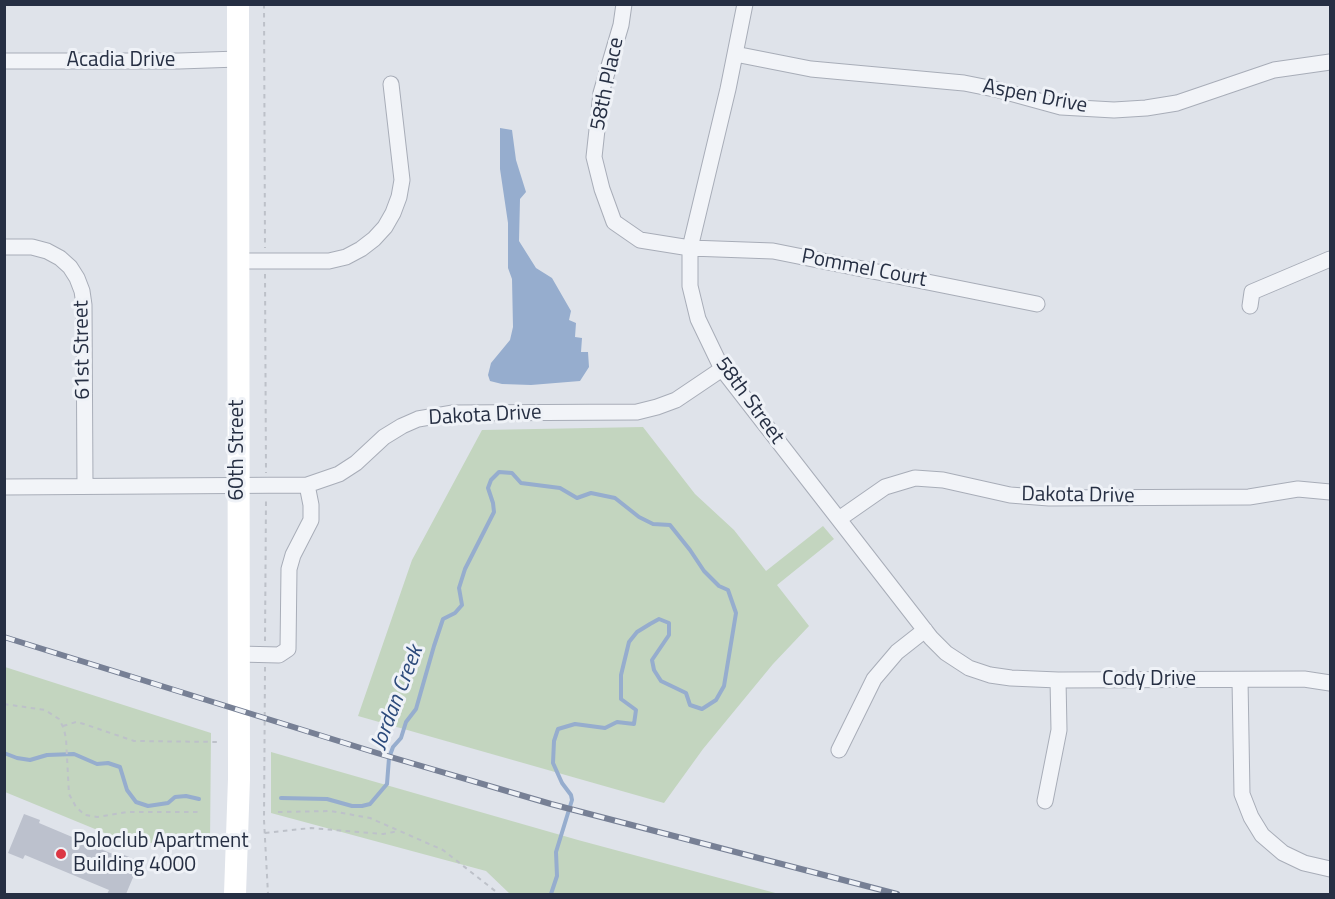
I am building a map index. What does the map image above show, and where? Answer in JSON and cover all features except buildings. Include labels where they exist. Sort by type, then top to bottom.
[{"type":"main road","name":"60th Street","points":[[235,894],[239,742],[238,4]]},
{"type":"street","name":"58th Place","points":[[624,4],[621,26],[601,93],[597,120],[594,157],[602,189],[614,222],[640,240],[690,248]]},
{"type":"street","name":"58th Street","points":[[745,4],[690,248],[690,286],[698,319],[722,369],[925,630],[946,653],[969,668]]},
{"type":"street","name":"Aspen Drive","points":[[735,54],[811,69],[963,83],[1061,107],[1114,110],[1177,103],[1274,70],[1330,62]]},
{"type":"street","name":"Acadia Drive","points":[[4,61],[238,59]]},
{"type":"street","points":[[238,261],[329,261],[346,257],[361,249],[385,227],[399,197],[402,180],[391,84]]},
{"type":"street","name":"61st Street","points":[[4,247],[47,250],[70,267],[82,291],[85,486]]},
{"type":"street","name":"Pommel Court","points":[[690,248],[772,251],[1037,304]]},
{"type":"street","points":[[1250,306],[1252,291],[1330,259]]},
{"type":"street","name":"Dakota Drive","points":[[4,487],[307,485],[339,474],[356,463],[384,437],[418,419],[453,413],[637,412],[676,400],[722,369]]},
{"type":"street","name":"Dakota Drive","points":[[839,519],[885,487],[915,478],[943,480],[1010,495],[1049,498],[1249,497],[1298,489],[1330,492]]},
{"type":"street","points":[[239,654],[279,655],[288,649],[289,569],[292,555],[311,520],[307,485]]},
{"type":"street","points":[[839,750],[874,679],[897,651],[925,630]]},
{"type":"street","name":"Cody Drive","points":[[969,668],[990,675],[1011,678],[1058,680],[1304,680],[1330,683]]},
{"type":"street","points":[[1045,801],[1059,730],[1058,680]]},
{"type":"street","points":[[1240,680],[1242,794],[1251,817],[1262,835],[1283,853],[1304,863],[1330,869]]},
{"type":"path","points":[[264,4],[265,251]]},
{"type":"path","points":[[265,270],[266,470]]},
{"type":"path","points":[[265,502],[265,833],[268,894]]},
{"type":"path","points":[[4,704],[45,710],[59,719],[66,739],[67,774],[71,801],[91,817],[127,812],[199,812]]},
{"type":"path","points":[[63,726],[76,722],[134,741],[239,742]]},
{"type":"path","points":[[278,812],[331,811],[370,818],[443,850],[499,894]]},
{"type":"path","points":[[265,833],[311,828],[383,834],[399,831]]},
{"type":"green space","points":[[643,427],[695,494],[734,530],[766,571],[823,526],[834,539],[777,585],[809,626],[773,664],[703,749],[664,803],[358,716],[412,560],[482,430]]},
{"type":"green space","points":[[5,667],[211,733],[210,843],[129,843],[5,792]]},
{"type":"green space","points":[[271,752],[578,840],[779,894],[510,894],[486,871],[271,813]]},
{"type":"water","points":[[500,128],[512,130],[516,160],[526,192],[520,199],[519,241],[536,268],[552,278],[571,311],[569,320],[576,323],[575,337],[582,338],[581,352],[588,352],[589,367],[580,381],[531,385],[502,384],[490,381],[488,375],[491,363],[510,340],[513,327],[512,279],[508,268],[508,223],[500,169]]},
{"type":"waterway","name":"Jordan Creek","points":[[281,798],[327,799],[352,806],[362,806],[370,804],[387,784],[389,758],[393,747],[401,738],[406,722],[416,709],[443,619],[455,613],[462,605],[459,588],[465,569],[494,512],[488,488],[491,480],[499,472],[512,473],[521,483],[560,488],[577,498],[591,493],[615,498],[639,517],[653,524],[670,525],[704,571],[719,586],[728,590],[736,613],[724,686],[716,700],[702,709],[690,705],[686,693],[661,681],[654,670],[652,660],[669,635],[669,623],[659,619],[637,632],[629,642],[621,675],[621,699],[636,710],[634,724],[617,722],[605,728],[575,724],[558,729],[554,741],[553,763],[572,800],[556,852],[557,876],[551,894]]},
{"type":"waterway","name":"Jordan Creek","points":[[4,753],[30,760],[47,755],[74,754],[97,764],[108,763],[120,767],[127,790],[136,802],[148,806],[168,803],[175,797],[186,796],[199,799]]},
{"type":"railway","points":[[4,637],[377,753],[551,804],[897,894]]},
{"type":"place","name":"Poloclub Apartment Building 4000","points":[[61,854]]}]
